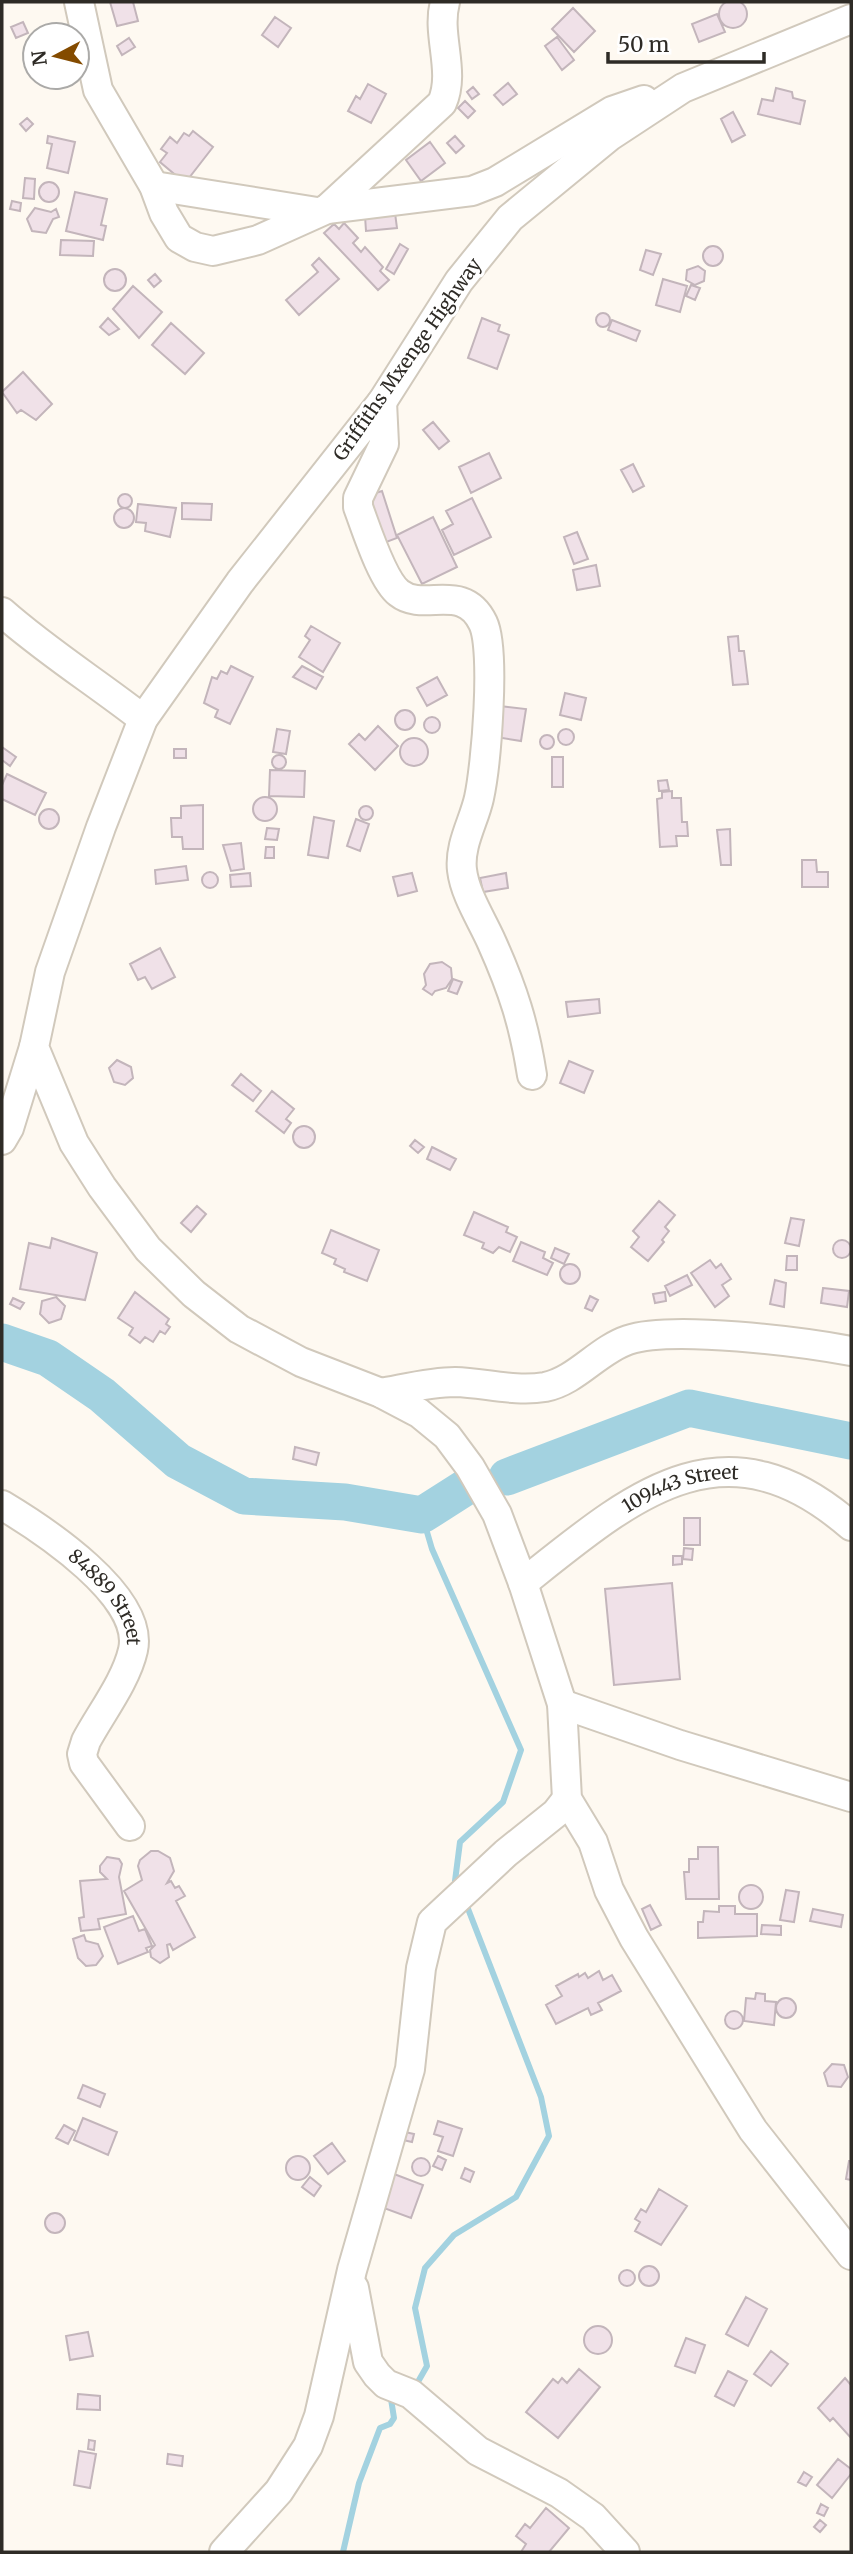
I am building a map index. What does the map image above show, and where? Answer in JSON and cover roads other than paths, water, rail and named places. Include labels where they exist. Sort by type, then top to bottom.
[{"type":"street","points":[[79,2],[98,90],[154,186],[164,214],[179,238],[195,247],[213,251],[258,240],[322,210],[442,103],[447,85],[442,27],[445,2]]},
{"type":"street","name":"Griffiths Mxenge Highway","points":[[2,1140],[9,1128],[34,1047],[50,972],[101,827],[144,719],[240,582],[382,402],[458,281],[510,218],[554,179],[610,136],[683,88],[851,19]]},
{"type":"street","points":[[154,186],[322,210],[472,191],[495,183],[612,111],[683,88]]},
{"type":"street","points":[[382,402],[384,444],[358,498],[358,507],[385,572],[397,592],[407,598],[450,599],[467,604],[477,612],[489,640],[479,797],[466,837],[461,868],[521,1012],[532,1075]]},
{"type":"street","points":[[2,612],[144,719]]},
{"type":"street","points":[[34,1047],[74,1143],[102,1187],[148,1249],[194,1294],[239,1329],[302,1362],[381,1393],[419,1413],[447,1436],[470,1467],[497,1514],[523,1583],[562,1704],[567,1799],[593,1842],[609,1890],[634,1938],[754,2130],[851,2255]]},
{"type":"street","points":[[381,1393],[451,1382],[528,1389],[547,1386],[561,1382],[613,1345],[655,1335],[780,1340],[851,1351]]},
{"type":"street","name":"109443 Street","points":[[523,1583],[589,1531],[628,1505],[674,1481],[708,1473],[726,1471],[782,1480],[817,1500],[851,1526]]},
{"type":"street","name":"84889 Street","points":[[2,1505],[54,1540],[101,1580],[129,1614],[134,1647],[130,1662],[86,1741],[82,1754],[90,1774],[130,1826]]},
{"type":"street","points":[[562,1704],[680,1745],[851,1797]]},
{"type":"street","points":[[224,2552],[279,2491],[308,2446],[329,2380],[352,2270],[410,2068],[421,1968],[432,1922],[506,1853],[556,1813],[567,1799]]},
{"type":"street","points":[[352,2270],[368,2362],[377,2375],[386,2384],[411,2394],[478,2451],[559,2493],[593,2517],[625,2552]]},
{"type":"waterway","points":[[2,1342],[48,1358],[102,1395],[178,1461],[244,1496],[345,1502],[422,1515],[466,1487]]},
{"type":"waterway","points":[[507,1477],[689,1408],[851,1441]]},
{"type":"waterway","points":[[422,1515],[432,1549],[521,1750],[503,1802],[460,1842],[455,1881],[459,1887]]},
{"type":"waterway","points":[[415,2387],[427,2366],[415,2308],[425,2268],[454,2235],[516,2197],[549,2136],[541,2097],[465,1901]]},
{"type":"waterway","points":[[343,2552],[359,2483],[380,2428],[390,2424],[394,2418],[391,2399]]}]
